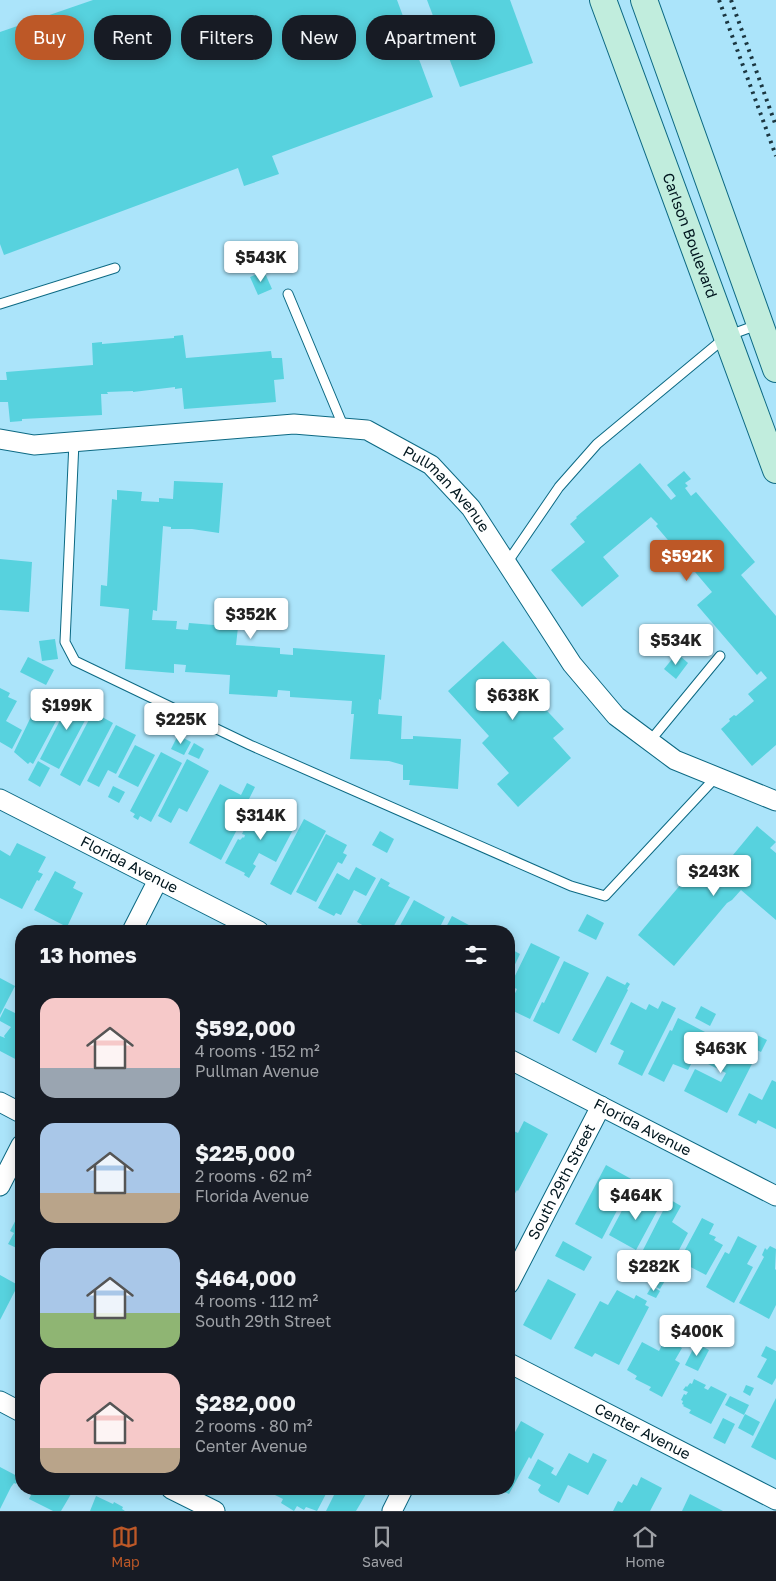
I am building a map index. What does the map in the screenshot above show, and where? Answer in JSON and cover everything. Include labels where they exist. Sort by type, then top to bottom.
[{"type":"main road","name":"Carlson Boulevard","points":[[603,0],[776,470]]},
{"type":"main road","points":[[644,0],[776,369]]},
{"type":"street","name":"Pullman Avenue","points":[[0,439],[34,445],[294,424],[367,430],[431,465],[471,508],[572,664],[616,716],[675,760],[776,800]]},
{"type":"street","name":"Florida Avenue","points":[[0,799],[247,925]]},
{"type":"street","points":[[135,925],[158,880]]},
{"type":"street","name":"Florida Avenue","points":[[515,1062],[776,1196]]},
{"type":"street","points":[[0,1102],[15,1110]]},
{"type":"street","name":"South 29th Street","points":[[515,1272],[601,1106]]},
{"type":"street","points":[[0,1186],[15,1157]]},
{"type":"street","name":"Center Avenue","points":[[515,1366],[776,1500]]},
{"type":"street","points":[[0,1401],[15,1409]]},
{"type":"street","points":[[183,1495],[215,1511]]},
{"type":"street","points":[[392,1511],[400,1495]]},
{"type":"lane","points":[[0,304],[115,268]]},
{"type":"lane","points":[[288,294],[344,428]]},
{"type":"lane","points":[[507,563],[559,487],[596,444],[727,336],[760,324]]},
{"type":"lane","points":[[74,442],[65,642],[75,661],[259,749],[570,886],[605,896],[716,777]]},
{"type":"lane","points":[[650,741],[720,656]]},
{"type":"building","points":[[93,0],[397,0],[403,15],[366,15],[366,60],[419,60],[433,97],[272,156],[279,174],[244,186],[238,168],[4,255],[0,244],[0,32],[15,27],[15,60],[84,60],[84,15],[49,15]]},
{"type":"building","points":[[427,0],[510,0],[533,63],[460,87],[450,60],[495,60],[495,15],[433,15]]},
{"type":"building","points":[[264,271],[272,289],[258,295],[250,277]]},
{"type":"building","points":[[183,335],[186,358],[271,351],[272,358],[282,358],[284,379],[274,380],[276,402],[184,409],[182,388],[107,392],[108,394],[101,394],[102,415],[22,419],[22,421],[10,422],[8,402],[0,402],[0,380],[7,380],[6,372],[93,365],[92,343],[102,342],[102,344],[174,338],[174,336]]},
{"type":"building","points":[[640,463],[671,500],[676,496],[667,485],[684,471],[691,479],[685,483],[688,486],[685,488],[691,496],[696,492],[755,562],[741,575],[776,616],[776,745],[752,766],[721,729],[730,721],[729,719],[734,715],[736,716],[754,701],[748,694],[767,678],[761,671],[757,675],[697,605],[712,592],[656,526],[658,524],[651,517],[603,557],[619,576],[582,607],[551,570],[585,542],[570,524]]},
{"type":"building","points":[[174,481],[223,483],[219,533],[192,529],[171,529],[171,527],[163,526],[157,611],[153,610],[152,620],[177,621],[176,629],[188,630],[189,623],[238,627],[236,645],[280,648],[280,654],[293,655],[293,648],[385,655],[378,714],[402,716],[401,739],[413,739],[413,736],[461,739],[458,789],[409,785],[410,780],[403,780],[403,765],[389,761],[350,759],[354,714],[351,714],[352,701],[290,697],[290,691],[278,690],[277,697],[229,694],[230,675],[185,672],[186,665],[174,664],[174,673],[125,669],[129,609],[100,606],[101,585],[107,586],[112,499],[117,500],[117,490],[142,492],[141,501],[159,502],[159,498],[173,499]]},
{"type":"building","points":[[0,559],[32,562],[29,612],[0,610]]},
{"type":"building","points":[[55,639],[58,659],[42,661],[39,641]]},
{"type":"building","points":[[503,641],[547,690],[536,699],[564,729],[553,738],[571,758],[518,807],[497,784],[509,773],[482,743],[489,736],[448,691]]},
{"type":"building","points":[[677,653],[688,663],[676,679],[664,669]]},
{"type":"building","points":[[28,657],[54,670],[46,685],[20,672]]},
{"type":"building","points":[[0,688],[10,693],[8,697],[17,701],[6,721],[22,730],[12,749],[0,742]]},
{"type":"building","points":[[75,691],[91,699],[86,709],[90,711],[59,769],[40,759]]},
{"type":"building","points":[[41,696],[63,708],[33,764],[30,762],[28,764],[14,752]]},
{"type":"building","points":[[93,712],[113,723],[80,786],[60,775]]},
{"type":"building","points":[[116,725],[136,735],[116,774],[108,770],[99,787],[87,781]]},
{"type":"building","points":[[178,735],[191,742],[184,755],[171,749]]},
{"type":"building","points":[[194,743],[204,749],[199,759],[188,754]]},
{"type":"building","points":[[135,745],[155,755],[138,787],[118,777]]},
{"type":"building","points":[[161,752],[182,763],[151,822],[140,816],[138,820],[133,817],[135,814],[130,811]]},
{"type":"building","points":[[187,759],[209,771],[187,812],[179,808],[171,823],[158,816]]},
{"type":"building","points":[[38,761],[50,768],[40,787],[28,780]]},
{"type":"building","points":[[247,783],[255,787],[249,799],[252,801],[221,860],[189,843],[220,784],[241,795]]},
{"type":"building","points":[[113,786],[125,792],[119,803],[108,797]]},
{"type":"building","points":[[261,806],[296,824],[276,862],[259,853],[253,864],[256,866],[249,878],[244,875],[245,873],[225,863],[238,839],[244,838],[245,835],[242,834],[246,826],[249,828]]},
{"type":"building","points":[[304,819],[326,831],[291,895],[270,884]]},
{"type":"building","points":[[757,826],[776,842],[770,848],[776,853],[776,920],[741,890],[727,903],[674,966],[638,935],[698,864],[714,878]]},
{"type":"building","points":[[380,831],[394,839],[387,853],[372,845]]},
{"type":"building","points":[[326,834],[347,845],[343,853],[347,855],[342,864],[338,862],[316,902],[296,892]]},
{"type":"building","points":[[17,843],[46,857],[38,872],[43,874],[39,881],[37,880],[22,909],[0,898],[0,850],[10,856]]},
{"type":"building","points":[[356,867],[376,878],[366,896],[354,890],[341,915],[336,913],[334,916],[318,908],[337,873],[349,880]]},
{"type":"building","points":[[55,871],[76,882],[73,888],[83,893],[68,925],[63,925],[34,910]]},
{"type":"building","points":[[381,878],[390,883],[388,886],[410,897],[394,925],[362,925],[357,922]]},
{"type":"building","points":[[414,900],[445,917],[441,925],[400,925]]},
{"type":"building","points":[[587,914],[604,923],[596,940],[578,931]]},
{"type":"building","points":[[452,916],[469,925],[447,925]]},
{"type":"building","points":[[531,943],[560,957],[530,1019],[515,1012],[515,993],[517,989],[515,988],[515,976]]},
{"type":"building","points":[[515,951],[520,954],[515,964]]},
{"type":"building","points":[[564,961],[589,973],[559,1034],[533,1021],[542,1002],[544,1003]]},
{"type":"building","points":[[607,976],[625,985],[627,982],[630,984],[596,1053],[572,1040]]},
{"type":"building","points":[[0,978],[15,986],[0,1015]]},
{"type":"building","points":[[662,1001],[676,1008],[642,1076],[618,1064],[624,1051],[610,1044],[631,1002],[646,1010],[649,1004],[658,1009]]},
{"type":"building","points":[[701,1006],[716,1014],[710,1026],[695,1018]]},
{"type":"building","points":[[5,1008],[15,1013],[15,1059],[0,1051],[0,1036],[5,1038],[4,1036],[11,1027],[0,1021]]},
{"type":"building","points":[[678,1018],[707,1033],[688,1070],[673,1064],[664,1082],[648,1074]]},
{"type":"building","points":[[753,1033],[767,1040],[761,1052],[747,1045]]},
{"type":"building","points":[[715,1035],[756,1056],[727,1113],[684,1091],[695,1069],[721,1082],[726,1073],[702,1061]]},
{"type":"building","points":[[772,1080],[776,1082],[776,1129],[758,1120],[756,1124],[738,1115],[749,1093],[762,1100]]},
{"type":"building","points":[[524,1121],[548,1134],[515,1193],[515,1132],[518,1133]]},
{"type":"building","points":[[606,1165],[633,1180],[602,1239],[575,1224]]},
{"type":"building","points":[[650,1191],[664,1198],[636,1250],[609,1235],[627,1201],[636,1206],[638,1203],[642,1206]]},
{"type":"building","points":[[669,1199],[681,1206],[672,1222],[688,1233],[670,1267],[642,1252]]},
{"type":"building","points":[[702,1218],[714,1224],[709,1234],[716,1237],[714,1240],[723,1245],[706,1275],[679,1261]]},
{"type":"building","points":[[15,1221],[15,1247],[8,1244],[14,1233],[10,1231]]},
{"type":"building","points":[[738,1236],[757,1246],[747,1264],[753,1267],[734,1303],[706,1287],[725,1252],[729,1254]]},
{"type":"building","points":[[563,1241],[592,1257],[584,1271],[555,1256]]},
{"type":"building","points":[[770,1246],[776,1249],[776,1305],[769,1319],[739,1303],[764,1257],[762,1255],[765,1248],[767,1250]]},
{"type":"building","points":[[657,1274],[666,1279],[660,1289],[651,1284]]},
{"type":"building","points":[[0,1275],[15,1283],[15,1291],[0,1320]]},
{"type":"building","points":[[548,1279],[576,1294],[551,1340],[523,1325]]},
{"type":"building","points":[[652,1286],[660,1291],[656,1298],[647,1294]]},
{"type":"building","points":[[617,1290],[634,1299],[636,1295],[647,1301],[645,1305],[649,1307],[619,1365],[595,1353],[592,1357],[574,1348],[600,1301],[608,1305]]},
{"type":"building","points":[[665,1339],[682,1348],[675,1360],[680,1363],[662,1397],[649,1390],[651,1387],[635,1379],[637,1376],[627,1370],[642,1342],[659,1351]]},
{"type":"building","points":[[696,1343],[709,1350],[698,1371],[685,1365]]},
{"type":"building","points":[[766,1346],[776,1351],[776,1378],[772,1385],[757,1377],[767,1359],[761,1356]]},
{"type":"building","points":[[694,1379],[706,1385],[704,1388],[708,1390],[711,1386],[727,1394],[711,1424],[689,1413],[691,1410],[682,1404],[683,1401],[681,1400],[684,1394],[686,1395],[688,1392],[683,1390],[690,1383],[692,1384]]},
{"type":"building","points":[[746,1385],[754,1388],[750,1396],[743,1392]]},
{"type":"building","points":[[730,1396],[749,1405],[744,1415],[725,1405]]},
{"type":"building","points":[[776,1398],[776,1460],[751,1447]]},
{"type":"building","points":[[745,1414],[760,1422],[753,1436],[738,1428]]},
{"type":"building","points":[[723,1418],[735,1424],[725,1444],[713,1438]]},
{"type":"building","points":[[521,1421],[544,1434],[531,1459],[529,1457],[515,1483],[515,1432]]},
{"type":"building","points":[[569,1453],[588,1463],[593,1453],[607,1460],[588,1495],[568,1485],[559,1503],[540,1493],[538,1490],[541,1485],[528,1478],[538,1459],[554,1468],[551,1473],[556,1476]]},
{"type":"building","points":[[0,1467],[15,1475],[15,1484],[11,1487],[0,1509]]},
{"type":"building","points":[[641,1477],[662,1488],[650,1511],[613,1511],[618,1501],[622,1503],[633,1484],[637,1486]]},
{"type":"building","points":[[690,1494],[723,1511],[682,1511]]},
{"type":"building","points":[[31,1495],[70,1495],[61,1511],[53,1511],[29,1499]]},
{"type":"building","points":[[275,1495],[325,1495],[317,1511],[306,1507],[304,1510],[297,1506],[294,1511],[281,1503],[283,1499]]},
{"type":"building","points":[[334,1495],[365,1495],[356,1511],[326,1511]]},
{"type":"building","points":[[96,1496],[113,1504],[114,1502],[123,1507],[122,1509],[125,1511],[90,1511]]},
{"type":"railway","points":[[719,0],[776,156]]},
{"type":"railway","points":[[731,0],[776,126]]}]
